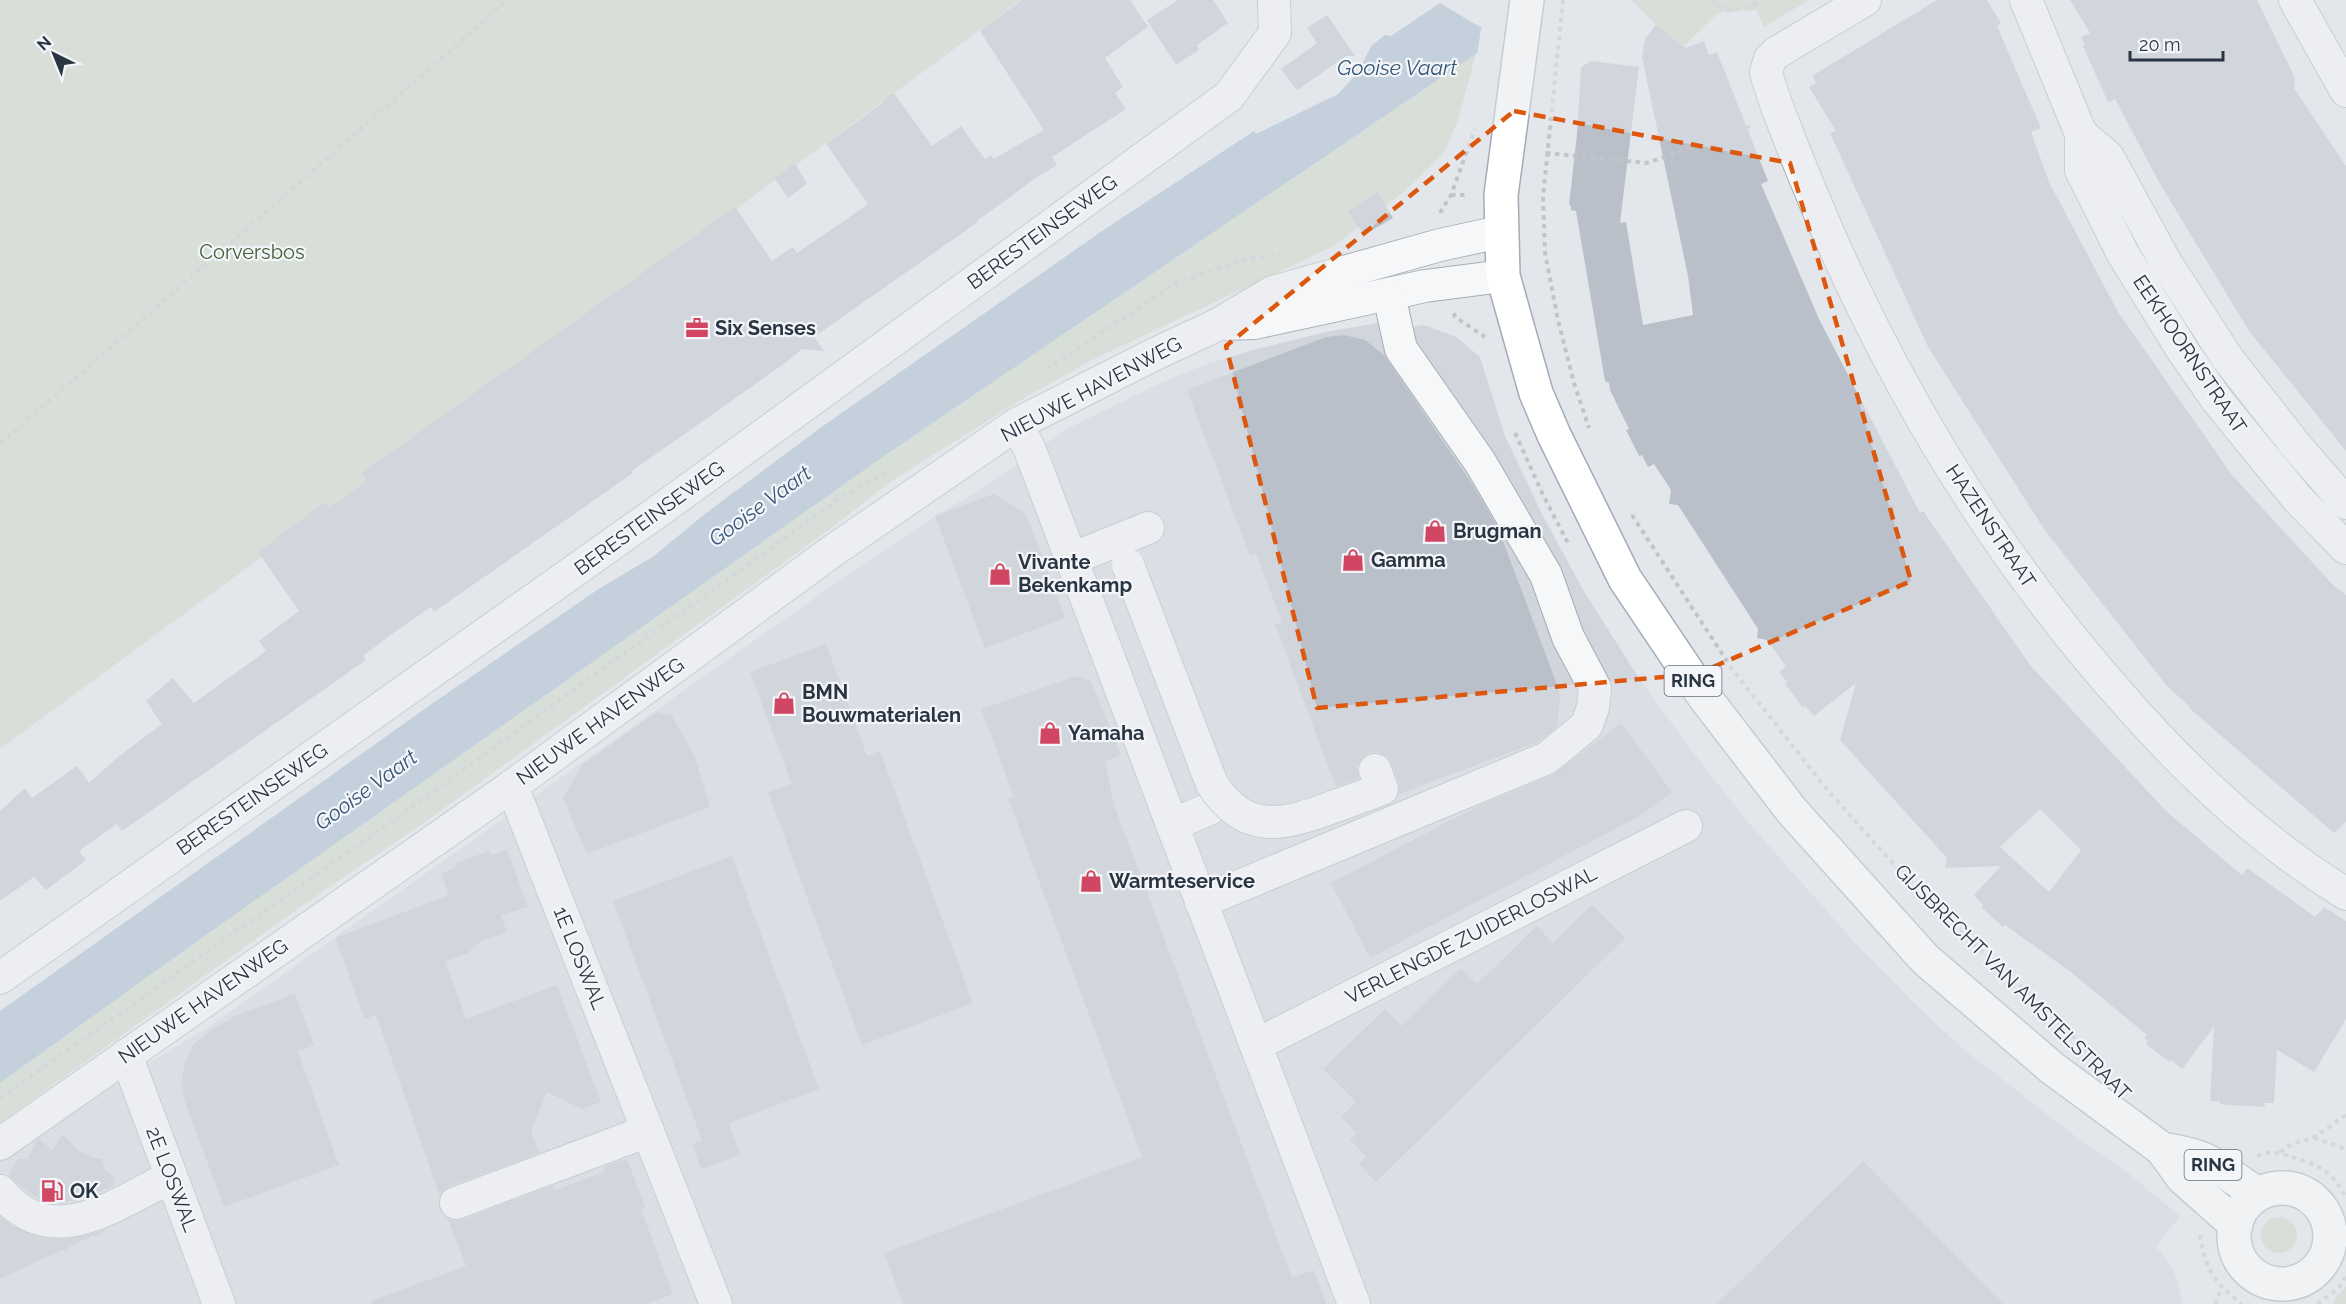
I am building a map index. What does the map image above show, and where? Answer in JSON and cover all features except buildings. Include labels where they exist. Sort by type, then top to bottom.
[{"type":"main road","name":"GIJSBRECHT VAN AMSTELSTRAAT","points":[[1527,0],[1501,195],[1500,232],[1503,276],[1536,393],[1554,435],[1625,579],[1703,695],[1792,811],[1924,960],[2052,1068],[2162,1149]]},
{"type":"main road","name":"RING","points":[[2162,1149],[2209,1162],[2258,1194]]},
{"type":"main road","name":"RING","points":[[2162,1149],[2183,1178],[2236,1225],[2244,1208],[2258,1194],[2272,1189],[2294,1190],[2310,1197],[2322,1208],[2329,1223],[2330,1239],[2326,1255],[2317,1269],[2309,1299]]},
{"type":"main road","points":[[2236,1225],[2237,1250],[2242,1262],[2250,1271],[2276,1284],[2290,1284],[2309,1299]]},
{"type":"main road","points":[[2235,1296],[2250,1271]]},
{"type":"street","name":"BERESTEINSEWEG","points":[[0,978],[663,508],[1229,96],[1275,33],[1274,0]]},
{"type":"street","name":"HAZENSTRAAT","points":[[1865,0],[1776,53],[1766,66],[1767,79],[1780,115],[1842,264],[1885,351],[1950,467],[1991,530],[2032,588],[2090,662],[2190,771],[2220,799],[2264,835],[2346,894]]},
{"type":"street","name":"EEKHOORNSTRAAT","points":[[2026,0],[2081,134],[2081,170],[2097,206],[2126,259],[2217,400],[2296,498],[2346,548]]},
{"type":"street","points":[[2295,0],[2346,91]]},
{"type":"street","name":"EEKHOORNSTRAAT","points":[[2081,134],[2108,157],[2166,263],[2228,359],[2297,447],[2346,503]]},
{"type":"street","name":"NIEUWE HAVENWEG","points":[[0,1144],[512,786],[834,550],[1017,424],[1216,325],[1273,292],[1440,245],[1500,232]]},
{"type":"street","name":"NIEUWE HAVENWEG","points":[[1216,325],[1254,323],[1391,305],[1448,282],[1503,276]]},
{"type":"street","points":[[1201,902],[1547,758],[1587,726],[1593,707],[1595,688],[1568,637],[1546,575],[1480,462],[1401,349],[1391,305]]},
{"type":"street","points":[[1017,424],[1030,450],[1354,1304]]},
{"type":"street","points":[[1071,559],[1123,553],[1148,528]]},
{"type":"street","points":[[1123,553],[1212,784],[1233,810],[1248,818],[1274,824],[1295,820],[1382,789],[1375,770]]},
{"type":"street","name":"1E LOSWAL","points":[[512,786],[716,1304]]},
{"type":"street","points":[[1172,825],[1209,809]]},
{"type":"street","name":"VERLENGDE ZUIDERLOSWAL","points":[[1256,1045],[1686,825]]},
{"type":"street","name":"2E LOSWAL","points":[[126,1055],[219,1304]]},
{"type":"street","points":[[456,1203],[648,1131]]},
{"type":"street","points":[[0,1191],[19,1210],[39,1219],[63,1222],[85,1220],[171,1177]]},
{"type":"path","points":[[0,444],[508,0]]},
{"type":"path","points":[[1563,0],[1546,153],[1543,197],[1545,253],[1558,320],[1574,383],[1591,434]]},
{"type":"path","points":[[1712,0],[1724,10],[1752,7],[1761,0]]},
{"type":"path","points":[[1546,153],[1647,163],[1780,115]]},
{"type":"path","points":[[1436,219],[1451,195],[1476,128]]},
{"type":"path","points":[[1039,375],[1178,282],[1252,258],[1285,254]]},
{"type":"path","points":[[1444,314],[1455,316]]},
{"type":"path","points":[[1047,369],[1063,400]]},
{"type":"path","points":[[0,1098],[373,834],[843,496],[892,469]]},
{"type":"path","name":"GIJSBRECHT VAN AMSTELSTRAAT","points":[[1628,507],[1732,669],[1825,787],[1888,858],[1954,926],[2076,1037],[2095,1060]]},
{"type":"path","points":[[2280,1152],[2292,1144],[2313,1138],[2346,1115]]},
{"type":"path","points":[[2313,1138],[2346,1149]]},
{"type":"path","points":[[2249,1152],[2260,1154],[2280,1152],[2302,1158],[2324,1170],[2337,1183],[2346,1197]]},
{"type":"path","points":[[2200,1228],[2203,1255],[2208,1268],[2242,1304]]},
{"type":"path","points":[[2309,1299],[2338,1289],[2346,1276]]},
{"type":"path","points":[[2215,1304],[2235,1296]]},
{"type":"highlighted area","points":[[1514,111],[1790,163],[1911,581],[1697,674],[1317,708],[1226,346]]},
{"type":"shaded area","points":[[1412,317],[1411,327],[1424,325],[1456,337],[1480,357],[1505,436],[1542,514],[1582,588],[1633,669],[1689,747],[1748,822],[1858,946],[1961,1047],[2087,1145],[2128,1173],[2180,1216],[2156,1247],[2169,1262],[2178,1281],[2183,1304],[0,1304],[0,1159],[73,1108],[207,1028],[854,570],[941,512],[980,490],[1067,429],[1160,383],[1207,364],[1331,331]]},
{"type":"green space","name":"Corversbos","points":[[0,0],[1021,0],[0,749]]},
{"type":"green space","points":[[1631,0],[1809,0],[1764,27],[1756,10],[1718,13],[1684,46],[1656,25]]},
{"type":"green space","points":[[1476,54],[1457,123],[1444,153],[1405,191],[1334,246],[1092,360],[1019,401],[890,482],[834,526],[428,820],[302,906],[0,1123],[0,1083],[887,454]]},
{"type":"green space","points":[[2279,1217],[2292,1222],[2297,1235],[2292,1248],[2279,1253],[2266,1248],[2261,1235],[2266,1222]]},
{"type":"green space","points":[[2346,1286],[2346,1304],[2333,1304],[2335,1298]]},
{"type":"water","name":"Gooise Vaart","points":[[1527,0],[1563,0],[1476,54],[887,454],[0,1083],[0,1011],[433,703],[597,590],[654,556],[706,513],[823,426],[1105,229],[1254,131],[1256,134],[1338,94],[1363,67],[1371,46],[1385,35],[1391,36],[1440,3],[1480,27]]},
{"type":"pier","name":"Gooise Vaart","points":[[1521,0],[1566,0],[1477,56],[1482,22]]},
{"type":"place","name":"Six Senses","points":[[697,328]]},
{"type":"place","name":"Brugman","points":[[1435,531]]},
{"type":"place","name":"Gamma","points":[[1353,560]]},
{"type":"place","name":"Vivante Bekenkamp","points":[[1000,574]]},
{"type":"place","name":"BMN Bouwmaterialen","points":[[784,703]]},
{"type":"place","name":"Yamaha","points":[[1050,733]]},
{"type":"place","name":"Warmteservice","points":[[1091,881]]},
{"type":"place","name":"OK","points":[[52,1191]]}]
